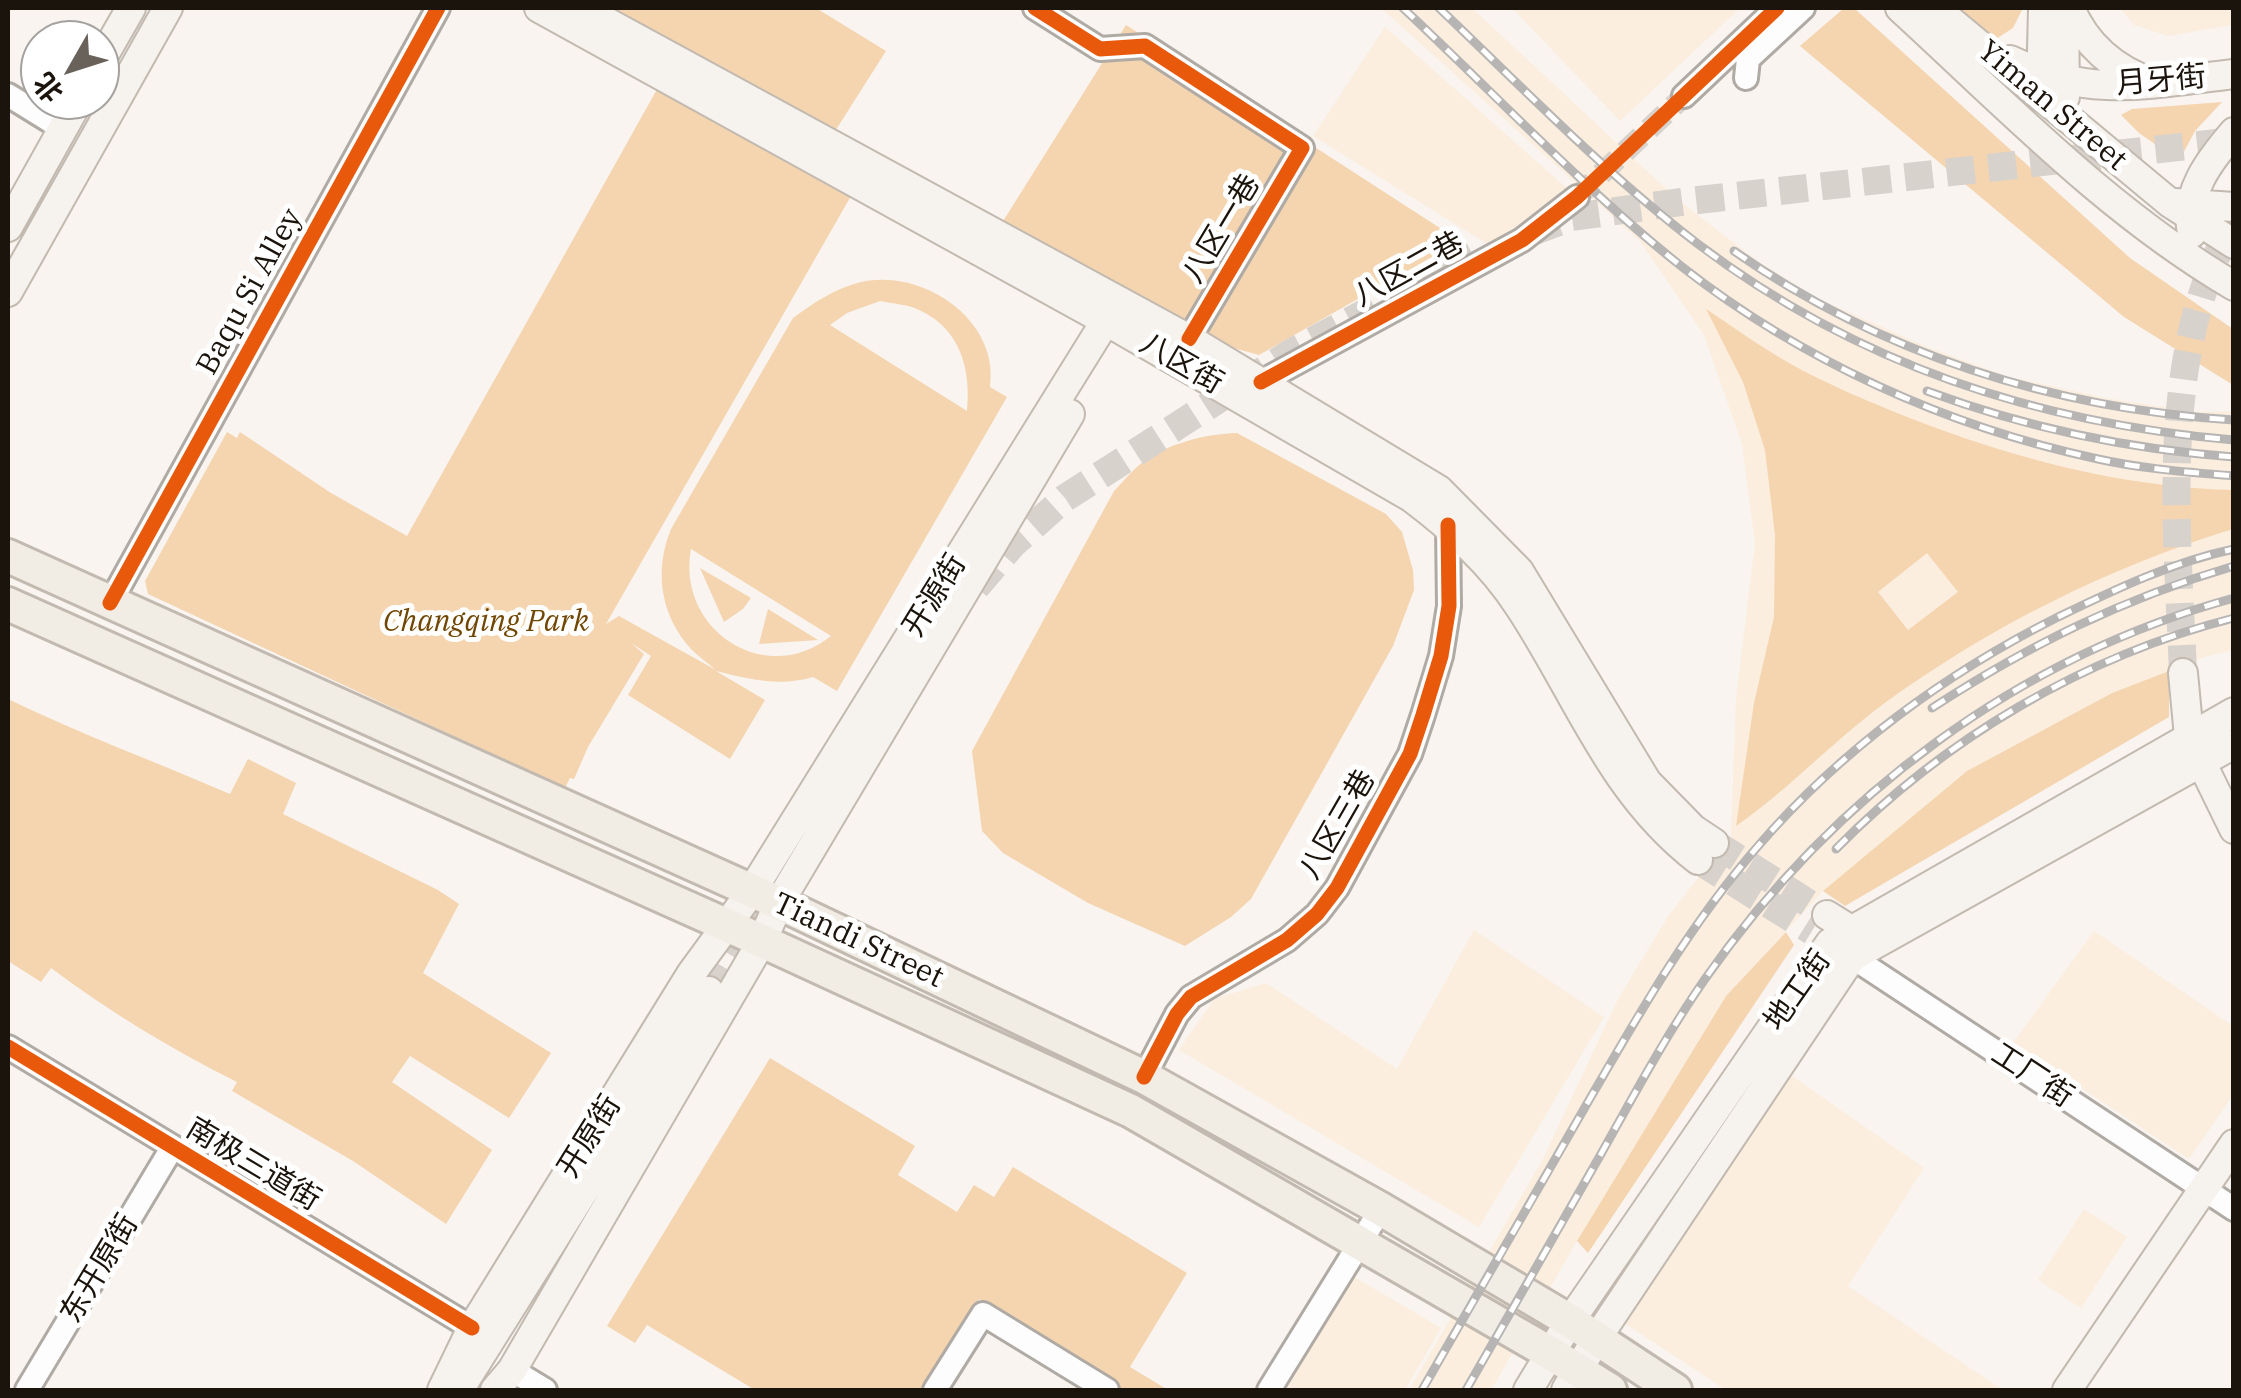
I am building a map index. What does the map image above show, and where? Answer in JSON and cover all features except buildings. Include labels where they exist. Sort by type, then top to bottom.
[{"type":"highway","name":"Tiandi Street","points":[[8,556],[765,898],[1144,1076],[1381,1210],[1583,1330],[1675,1390]]},
{"type":"highway","name":"Tiandi Street","points":[[8,604],[762,941],[1131,1111],[1359,1243],[1565,1371],[1610,1390]]},
{"type":"main road","points":[[8,292],[168,8]]},
{"type":"main road","name":"八区街","points":[[540,8],[1120,315],[1189,339],[1439,490],[1468,516],[1526,582],[1646,782],[1693,829],[1706,851],[1674,842],[1636,800],[1610,764],[1518,605],[1480,556],[1448,525],[1412,498],[1120,315],[582,8]]},
{"type":"main road","name":"Yiman Street","points":[[1900,8],[2109,198],[2181,254],[2228,282]]},
{"type":"main road","name":"Yiman Street","points":[[1934,8],[1976,44],[2049,85],[2066,118],[2234,244]]},
{"type":"main road","points":[[2043,8],[2049,85],[2045,141]]},
{"type":"main road","points":[[2049,85],[2067,8]]},
{"type":"main road","points":[[2067,8],[2112,63],[2154,84]]},
{"type":"main road","name":"月牙街","points":[[2049,85],[2108,88],[2234,74]]},
{"type":"main road","points":[[2066,118],[2070,164]]},
{"type":"main road","points":[[8,227],[68,120]]},
{"type":"main road","points":[[2228,282],[2200,251],[2184,208],[2203,171],[2234,132]]},
{"type":"main road","points":[[2109,198],[2184,208],[2234,208]]},
{"type":"main road","name":"开源街","points":[[765,898],[1120,315]]},
{"type":"main road","points":[[2183,672],[2194,748],[2234,830]]},
{"type":"main road","name":"地工街","points":[[1528,1390],[1565,1371],[1583,1330],[1834,935],[2194,748],[2234,712]]},
{"type":"main road","name":"地工街","points":[[2194,748],[2234,744]]},
{"type":"main road","name":"开原街","points":[[442,1390],[472,1328],[691,974],[726,927],[765,898]]},
{"type":"main road","name":"开原街","points":[[503,1380],[762,941],[765,898]]},
{"type":"main road","name":"开原街","points":[[458,1390],[709,991]]},
{"type":"main road","points":[[2067,1390],[2234,1144]]},
{"type":"street","name":"Baqu Si Alley","points":[[110,603],[438,8]]},
{"type":"street","name":"八区一巷","points":[[1035,8],[1100,50],[1145,46],[1302,148],[1189,339]]},
{"type":"street","points":[[1684,96],[1777,8]]},
{"type":"street","points":[[1746,78],[1748,59],[1803,8]]},
{"type":"street","points":[[8,95],[63,129]]},
{"type":"street","name":"八区二巷","points":[[1260,382],[1522,240],[1577,196]]},
{"type":"street","name":"八区三巷","points":[[1144,1076],[1176,1014],[1191,997],[1287,940],[1317,914],[1337,888],[1410,754],[1436,670],[1449,606],[1448,525]]},
{"type":"street","name":"工厂街","points":[[1834,935],[2234,1209]]},
{"type":"street","name":"南极三道街","points":[[8,1047],[472,1328]]},
{"type":"street","name":"东开原街","points":[[27,1390],[172,1148]]},
{"type":"street","points":[[1270,1390],[1381,1210]]},
{"type":"street","points":[[935,1390],[983,1314],[1108,1390]]},
{"type":"street","points":[[503,1380],[545,1390]]},
{"type":"shaded area","points":[[1381,8],[1472,8],[1677,199],[1756,260],[1819,299],[1927,347],[2006,376],[2105,398],[2196,412],[2233,411],[2233,650],[2204,657],[2112,693],[1967,771],[1823,891],[1726,996],[1491,1390],[1409,1390],[1543,1159],[1618,999],[1669,915],[1731,836],[1736,699],[1755,544],[1742,444],[1704,335],[1640,241]]},
{"type":"shaded area","points":[[1512,8],[1740,8],[1620,121]]},
{"type":"shaded area","points":[[2120,8],[2233,8],[2233,25],[2168,36],[2134,25]]},
{"type":"shaded area","points":[[1385,27],[1570,191],[1531,226],[1489,245],[1313,136]]},
{"type":"shaded area","points":[[1474,930],[1604,1017],[1479,1227],[1179,1050],[1214,999],[1266,983],[1397,1069]]},
{"type":"shaded area","points":[[2094,931],[2233,1026],[2233,1095],[2189,1159],[2013,1043]]},
{"type":"shaded area","points":[[1785,1071],[1924,1168],[1848,1286],[2003,1390],[1726,1390],[1621,1321]]},
{"type":"shaded area","points":[[2084,1209],[2127,1237],[2081,1308],[2038,1280]]},
{"type":"shaded area","points":[[1351,1275],[1441,1328],[1405,1390],[1285,1390]]},
{"type":"green space","points":[[610,8],[816,8],[886,51],[832,136]]},
{"type":"green space","points":[[1844,8],[1854,8],[2130,258],[2233,329],[2233,385],[2124,317],[1800,46]]},
{"type":"green space","points":[[1947,8],[2023,8],[2013,28],[1996,39],[1978,34]]},
{"type":"green space","points":[[1126,25],[1460,241],[1259,355],[1201,339],[1000,226]]},
{"type":"green space","name":"Changqing Park","points":[[660,84],[855,189],[606,624],[619,616],[716,670],[691,649],[672,622],[663,592],[666,545],[671,529],[793,318],[825,297],[861,282],[885,280],[932,291],[970,321],[983,340],[990,363],[990,387],[1007,397],[837,691],[813,677],[776,682],[716,671],[765,700],[730,759],[628,695],[651,656],[631,643],[644,654],[588,747],[574,779],[570,778],[565,788],[148,594],[145,581],[227,432],[237,438],[240,432],[331,493],[407,536]],"holes":[[[880,301],[915,308],[933,318],[954,339],[965,366],[967,411],[830,325],[847,313]],[[691,549],[831,636],[805,651],[779,656],[754,653],[731,642],[711,626],[697,604],[690,578]]]},
{"type":"green space","points":[[2222,102],[2195,131],[2179,161],[2121,115],[2132,109]]},
{"type":"green space","points":[[1706,309],[1803,371],[1947,432],[2067,468],[2149,483],[2233,490],[2233,529],[2095,581],[1964,650],[1882,705],[1736,826],[1754,703],[1774,617],[1775,535],[1765,450],[1743,382]],"holes":[[[1927,553],[1958,592],[1908,630],[1878,592]]]},
{"type":"green space","points":[[1237,433],[1386,514],[1402,532],[1413,570],[1414,590],[1393,646],[1251,899],[1231,917],[1185,946],[1088,903],[1003,853],[982,831],[972,751],[1114,491],[1153,455],[1200,438]]},
{"type":"green space","points":[[700,568],[751,598],[743,609],[724,622]]},
{"type":"green space","points":[[768,609],[818,640],[759,644]]},
{"type":"green space","points":[[2169,671],[2169,717],[1845,906],[1823,891],[1967,771],[2112,693]]},
{"type":"green space","points":[[8,699],[230,794],[248,759],[296,783],[283,814],[459,904],[423,973],[551,1053],[509,1118],[410,1056],[392,1082],[492,1150],[446,1224],[353,1161],[232,1091],[237,1082],[141,1029],[51,968],[41,982],[8,961]]},
{"type":"green space","points":[[1786,932],[1794,945],[1588,1253],[1577,1241],[1726,996]]},
{"type":"green space","points":[[770,1058],[915,1146],[898,1175],[957,1212],[974,1185],[994,1197],[1013,1167],[1187,1273],[1130,1367],[1168,1390],[1124,1390],[979,1299],[920,1390],[755,1390],[647,1325],[635,1343],[607,1326]]},
{"type":"tunnel","points":[[1577,197],[1684,96]]},
{"type":"tunnel","points":[[1532,232],[1572,217],[1689,201],[2234,141]]},
{"type":"tunnel","points":[[2183,673],[2176,500],[2183,383],[2193,327],[2210,272],[2234,221]]},
{"type":"tunnel","points":[[976,587],[1013,544],[1065,498],[1292,352],[1473,255]]},
{"type":"tunnel","points":[[709,991],[829,792]]},
{"type":"tunnel","points":[[1714,843],[1827,915]]},
{"type":"tunnel","points":[[1698,860],[1812,931]]},
{"type":"railway","points":[[1403,8],[1645,236],[1776,332],[1879,386],[1987,429],[2098,459],[2234,476]]},
{"type":"railway","points":[[1439,8],[1664,217],[1759,286],[1821,323],[1951,381],[2019,402],[2161,432],[2234,440]]},
{"type":"railway","points":[[1734,251],[1849,319],[1972,370],[2101,403],[2234,420]]},
{"type":"railway","points":[[1927,391],[2002,416],[2078,435],[2155,449],[2234,457]]},
{"type":"railway","points":[[1422,1390],[1665,972],[1734,876],[1791,810],[1897,716],[2016,639],[2122,587],[2188,561],[2234,549]]},
{"type":"railway","points":[[1932,708],[2077,626],[2153,593],[2234,566]]},
{"type":"railway","points":[[1466,1390],[1691,1000],[1756,913],[1811,851],[1872,794],[1937,742],[2005,696],[2078,657],[2155,624],[2234,598]]},
{"type":"railway","points":[[1836,849],[1923,772],[2019,706],[2124,655],[2234,618]]},
{"type":"cycle path","points":[[110,603],[438,8]]},
{"type":"cycle path","points":[[1035,8],[1100,49],[1145,46],[1302,148],[1189,339]]},
{"type":"cycle path","points":[[1261,382],[1522,240],[1577,197],[1777,8]]},
{"type":"cycle path","points":[[1144,1077],[1177,1014],[1191,997],[1287,940],[1317,914],[1337,888],[1410,754],[1423,715],[1441,656],[1449,606],[1448,525]]},
{"type":"cycle path","points":[[8,1047],[472,1328]]}]
